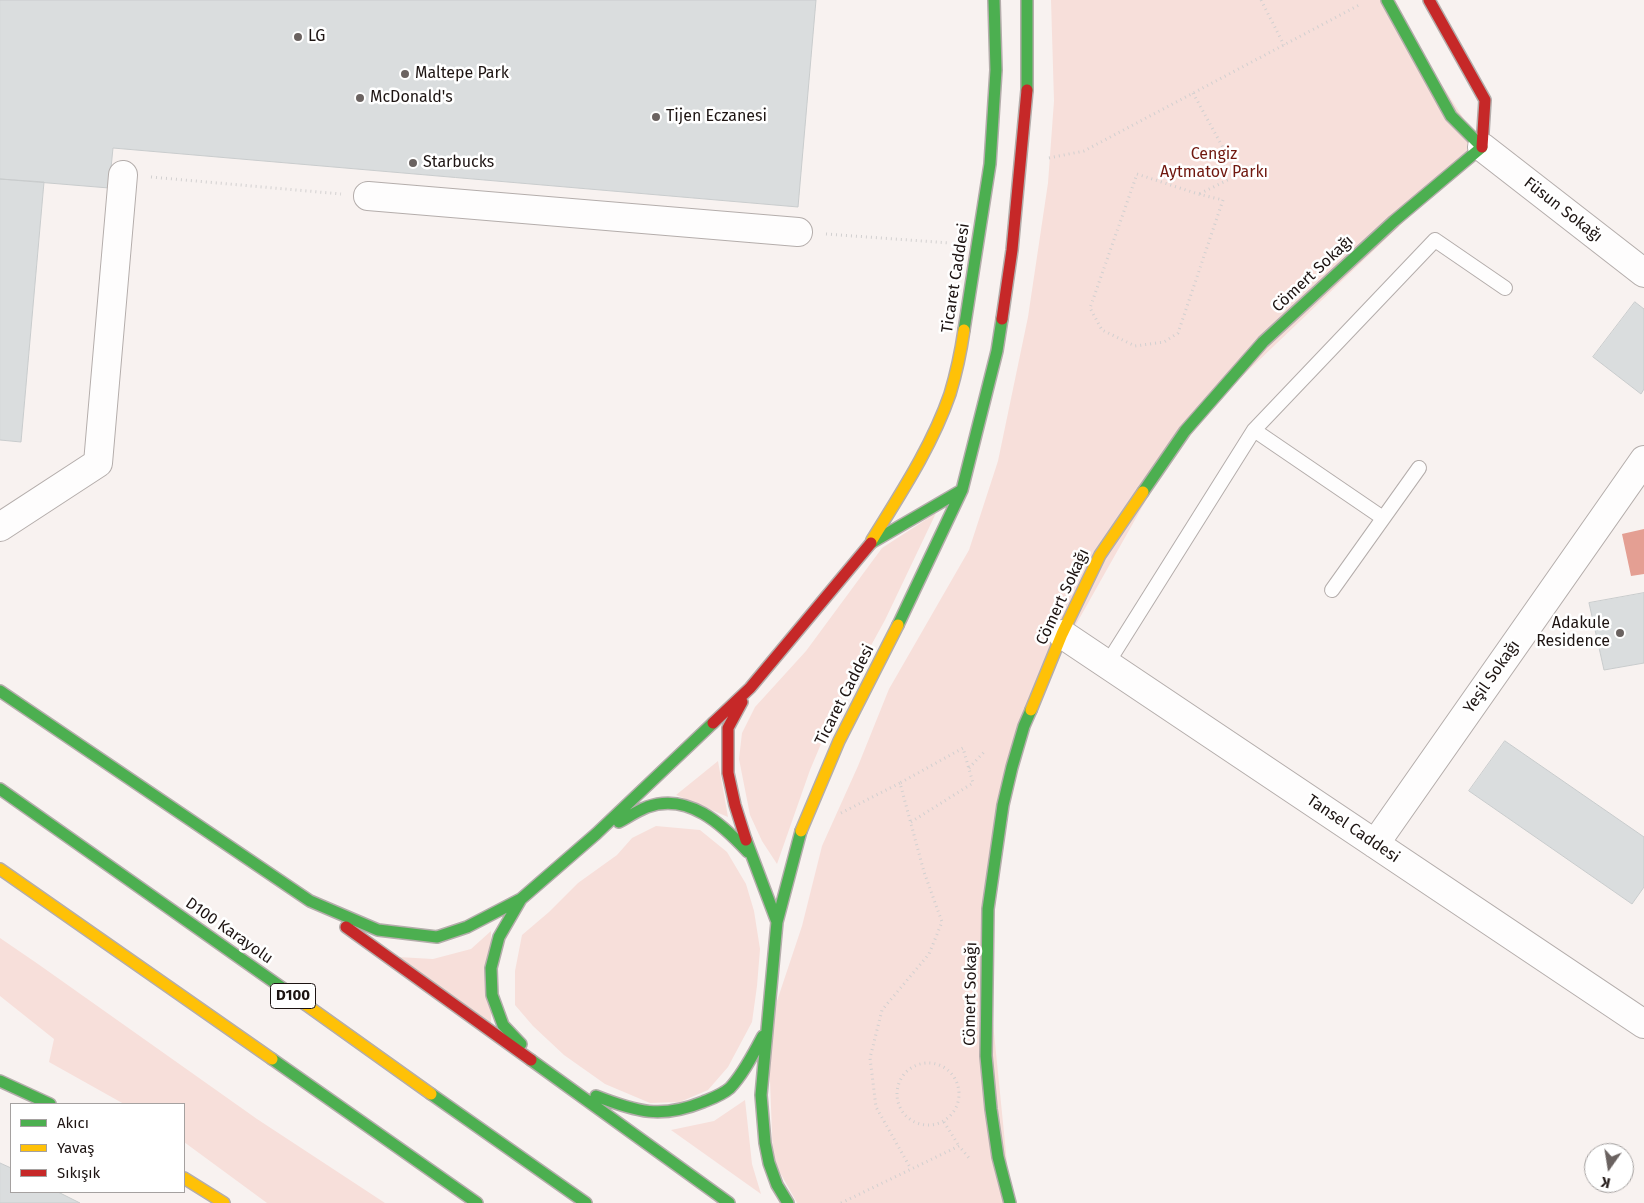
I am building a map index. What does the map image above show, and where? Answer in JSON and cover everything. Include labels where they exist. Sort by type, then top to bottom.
[{"type":"main road","name":"Ticaret Caddesi","points":[[310,901],[378,930],[438,937],[467,927],[521,899],[596,834],[750,688],[872,541],[929,443],[950,392],[963,337],[991,155],[996,70],[994,0]]},
{"type":"main road","name":"Ticaret Caddesi","points":[[788,1203],[777,1185],[765,1143],[761,1095],[777,922],[800,834],[839,740],[894,633],[962,490],[997,350],[1012,250],[1028,88],[1027,0]]},
{"type":"main road","name":"Füsun Sokağı","points":[[1387,0],[1451,116],[1482,147]]},
{"type":"main road","points":[[1429,0],[1485,100],[1482,147]]},
{"type":"main road","name":"Cömert Sokağı","points":[[1010,1203],[998,1157],[990,1109],[987,1065],[988,909],[1003,805],[1012,767],[1024,726],[1062,634],[1100,555],[1185,430],[1263,342],[1394,222],[1482,147]]},
{"type":"main road","name":"Ticaret Caddesi","points":[[872,541],[962,490]]},
{"type":"main road","name":"Ticaret Caddesi","points":[[750,688],[728,728],[728,773],[735,805],[751,855],[777,922]]},
{"type":"main road","points":[[0,691],[310,901],[729,1203]]},
{"type":"main road","name":"D100 Karayolu","points":[[0,790],[586,1203]]},
{"type":"main road","name":"Ticaret Caddesi","points":[[596,834],[648,807],[672,803],[693,808],[712,818],[731,833],[751,855]]},
{"type":"main road","points":[[0,869],[477,1203]]},
{"type":"main road","points":[[521,899],[499,937],[491,968],[492,995],[503,1025],[556,1079],[620,1106],[640,1112],[681,1111],[724,1093],[741,1071],[768,1028]]},
{"type":"main road","points":[[0,1081],[48,1103]]},
{"type":"main road","points":[[185,1179],[224,1203]]},
{"type":"street","name":"Füsun Sokağı","points":[[1482,147],[1644,273]]},
{"type":"street","points":[[0,527],[98,463],[123,175]]},
{"type":"street","points":[[368,196],[798,232]]},
{"type":"street","name":"Yeşil Sokağı","points":[[1375,844],[1644,460]]},
{"type":"street","name":"Tansel Caddesi","points":[[1062,634],[1644,1024]]},
{"type":"lane","points":[[1107,664],[1254,430],[1436,240],[1505,288]]},
{"type":"lane","points":[[1254,430],[1383,518]]},
{"type":"lane","points":[[1332,590],[1420,468]]},
{"type":"path","points":[[1261,0],[1284,45]]},
{"type":"path","points":[[1020,164],[1084,151],[1368,0]]},
{"type":"path","points":[[1193,93],[1238,175],[1198,194],[1137,174],[1090,308],[1102,330],[1135,346],[1164,342],[1178,333],[1223,200],[1198,194]]},
{"type":"path","points":[[123,175],[368,196]]},
{"type":"path","points":[[798,232],[978,246]]},
{"type":"path","points":[[800,834],[900,783],[963,748],[973,783],[911,822]]},
{"type":"path","points":[[900,783],[924,872],[942,922],[929,954],[882,1010],[870,1058],[876,1107],[911,1169]]},
{"type":"path","points":[[935,1064],[949,1071],[956,1080],[960,1098],[954,1112],[944,1122],[937,1125],[912,1121],[900,1109],[897,1098],[900,1080],[912,1067],[935,1064]]},
{"type":"path","points":[[944,1122],[970,1160]]},
{"type":"path","points":[[841,1203],[959,1146]]},
{"type":"green space","name":"Cengiz Aytmatov Parkı","points":[[1051,0],[1387,0],[1482,147],[1185,431],[1021,722],[987,963],[1011,1203],[797,1203],[773,1160],[768,1028],[802,926],[822,846],[858,766],[889,689],[969,550],[998,461],[1028,317],[1048,183],[1054,101]]},
{"type":"green space","points":[[936,513],[885,620],[834,713],[810,770],[777,864],[762,841],[750,815],[739,759],[742,733],[755,707],[806,651],[882,548]]},
{"type":"green space","points":[[718,761],[728,817],[676,795]]},
{"type":"green space","points":[[656,826],[700,830],[727,852],[746,884],[754,911],[760,949],[752,1022],[728,1067],[708,1090],[680,1102],[650,1103],[605,1084],[564,1055],[533,1026],[515,1005],[515,971],[522,935],[549,912],[578,883],[617,855],[632,838]]},
{"type":"green space","points":[[491,931],[491,1023],[398,957],[433,959],[471,949]]},
{"type":"green space","points":[[0,938],[257,1119],[385,1203],[267,1203],[185,1143],[185,1103],[122,1103],[49,1062],[54,1039],[0,996]]},
{"type":"green space","points":[[745,1100],[752,1164],[761,1194],[671,1130],[714,1121]]},
{"type":"shaded area","points":[[1644,529],[1644,574],[1631,576],[1622,534]]},
{"type":"building","name":"Maltepe Park","points":[[0,0],[816,0],[798,207],[113,148],[109,188],[0,179]]},
{"type":"building","points":[[0,179],[44,182],[21,442],[0,440]]},
{"type":"building","points":[[1635,302],[1644,309],[1644,389],[1641,394],[1593,357]]},
{"type":"building","name":"Adakule Residence","points":[[1644,593],[1644,663],[1604,670],[1589,603]]},
{"type":"building","points":[[1505,741],[1644,837],[1644,887],[1632,904],[1469,791]]},
{"type":"building","points":[[0,1163],[10,1168],[10,1193],[60,1193],[80,1203],[0,1203]]},
{"type":"traffic: fast","points":[[964,330],[990,164],[996,70],[994,0]]},
{"type":"traffic: fast","points":[[1027,0],[1027,90]]},
{"type":"traffic: fast","points":[[1387,0],[1451,116],[1482,147]]},
{"type":"traffic: fast","points":[[1143,492],[1185,431],[1263,342],[1394,221],[1482,147]]},
{"type":"traffic: fast","points":[[898,625],[962,490],[997,351],[1002,319]]},
{"type":"traffic: fast","points":[[871,543],[962,490]]},
{"type":"traffic: fast","points":[[0,691],[310,901]]},
{"type":"traffic: fast","points":[[1010,1203],[998,1157],[986,1056],[988,909],[1003,805],[1024,726],[1031,710]]},
{"type":"traffic: fast","points":[[310,901],[378,930],[437,937],[467,927],[521,899],[596,834],[713,723]]},
{"type":"traffic: fast","points":[[0,789],[305,1004]]},
{"type":"traffic: fast","points":[[619,822],[647,807],[662,803],[690,807],[703,813],[727,831],[748,852]]},
{"type":"traffic: fast","points":[[788,1203],[777,1185],[769,1163],[765,1143],[761,1095],[777,922],[801,831]]},
{"type":"traffic: fast","points":[[746,840],[777,922]]},
{"type":"traffic: fast","points":[[521,899],[499,937],[491,968],[492,995],[503,1025],[521,1044]]},
{"type":"traffic: fast","points":[[596,1096],[624,1106],[661,1112],[703,1102],[730,1088],[744,1070],[763,1036]]},
{"type":"traffic: fast","points":[[272,1059],[477,1203]]},
{"type":"traffic: fast","points":[[531,1060],[729,1203]]},
{"type":"traffic: fast","points":[[0,1081],[48,1103]]},
{"type":"traffic: fast","points":[[431,1094],[586,1203]]},
{"type":"traffic: slow","points":[[872,540],[915,469],[943,413],[954,379],[964,330]]},
{"type":"traffic: slow","points":[[1031,710],[1062,634],[1100,555],[1143,492]]},
{"type":"traffic: slow","points":[[801,831],[839,741],[898,625]]},
{"type":"traffic: slow","points":[[0,869],[272,1059]]},
{"type":"traffic: slow","points":[[305,1004],[431,1094]]},
{"type":"traffic: slow","points":[[185,1179],[224,1203]]},
{"type":"traffic: jam","points":[[1429,0],[1485,100],[1482,147]]},
{"type":"traffic: jam","points":[[1002,319],[1012,250],[1027,90]]},
{"type":"traffic: jam","points":[[713,723],[750,688],[871,543]]},
{"type":"traffic: jam","points":[[742,702],[728,728],[728,773],[735,805],[746,840]]},
{"type":"traffic: jam","points":[[346,927],[531,1060]]},
{"type":"place","name":"LG","points":[[298,37]]},
{"type":"place","name":"Maltepe Park","points":[[405,74]]},
{"type":"place","name":"McDonald's","points":[[360,98]]},
{"type":"place","name":"Tijen Eczanesi","points":[[656,117]]},
{"type":"place","name":"Starbucks","points":[[413,163]]},
{"type":"place","name":"Adakule Residence","points":[[1620,633]]}]
